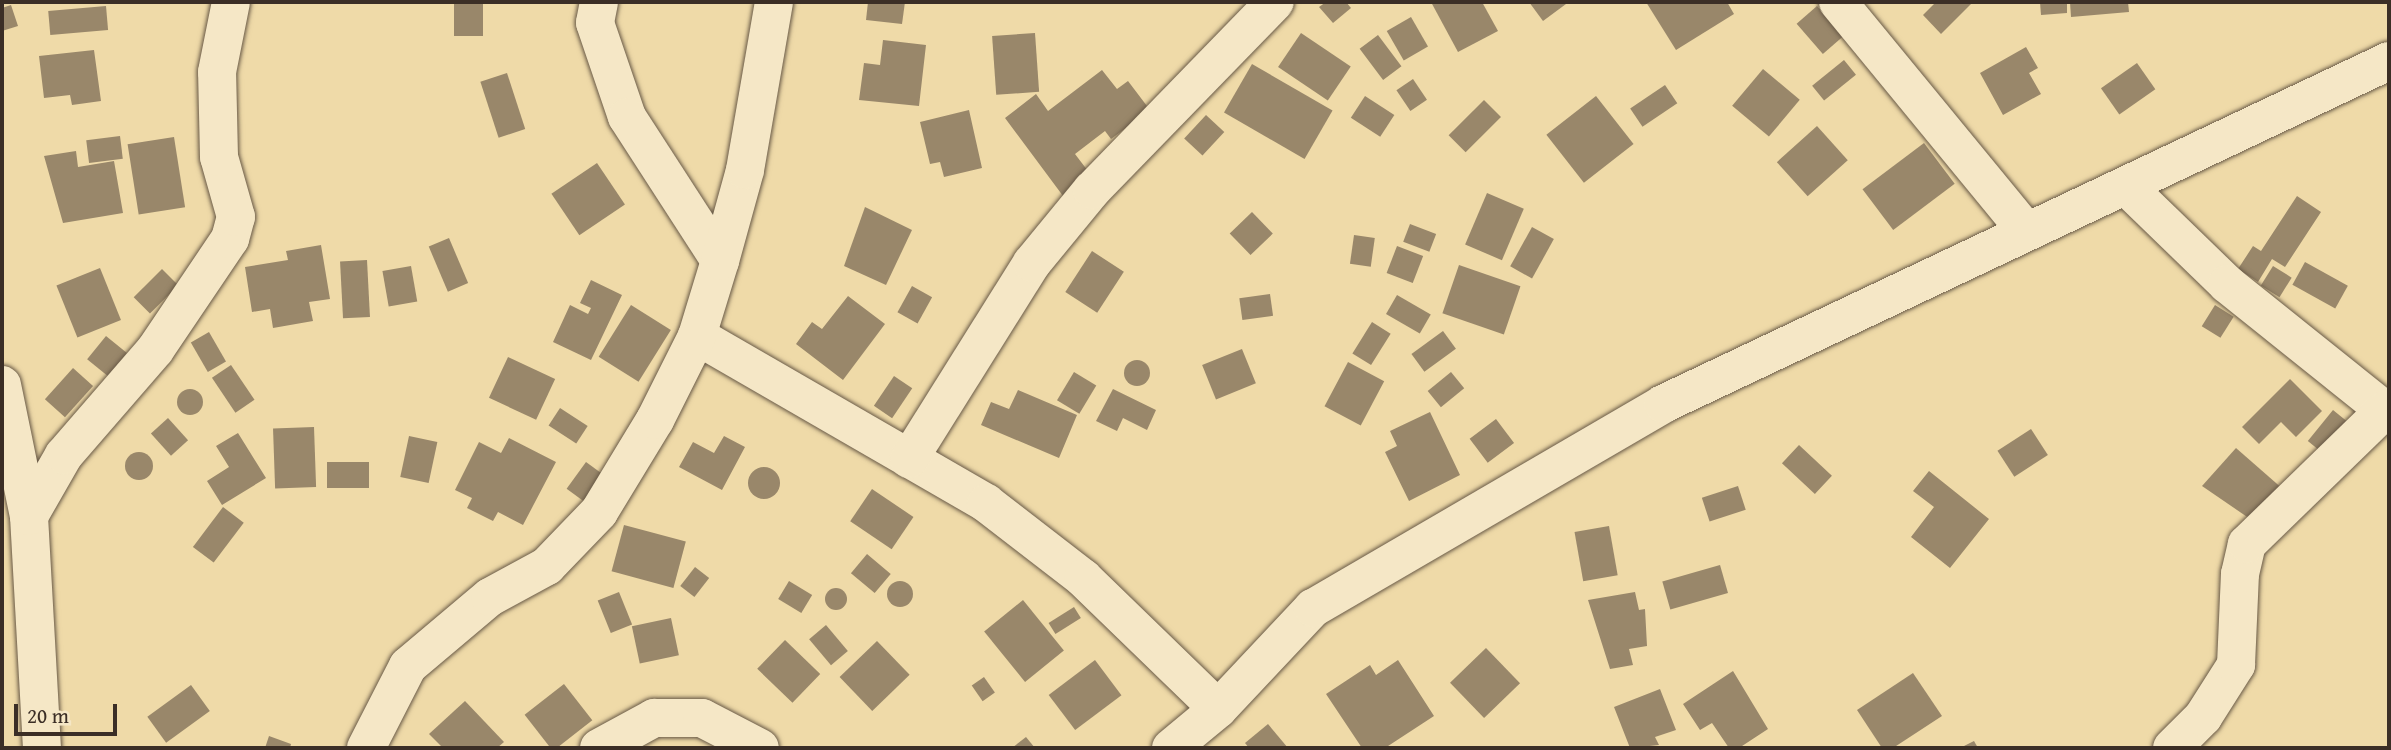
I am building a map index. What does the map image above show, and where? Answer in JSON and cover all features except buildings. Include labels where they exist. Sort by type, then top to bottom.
[{"type":"street","points":[[29,516],[64,455],[155,350],[230,239],[236,217],[219,158],[217,72],[231,2]]},
{"type":"street","points":[[599,2],[595,23],[627,117],[720,261]]},
{"type":"street","points":[[366,748],[408,666],[490,597],[547,566],[599,512],[697,336],[745,170],[774,2]]},
{"type":"street","points":[[909,459],[1032,263],[1092,190],[1275,2]]},
{"type":"street","points":[[1838,2],[2026,231]]},
{"type":"street","points":[[1171,748],[1218,709],[1313,608],[1663,404],[2389,61]]},
{"type":"street","points":[[2126,186],[2227,284],[2387,412],[2247,544],[2239,574],[2236,665],[2203,717],[2172,748]]},
{"type":"street","points":[[697,336],[986,503],[1083,578],[1218,709]]},
{"type":"street","points":[[2,385],[29,516],[42,748]]},
{"type":"street","points":[[599,748],[654,718],[702,718],[760,748]]}]
